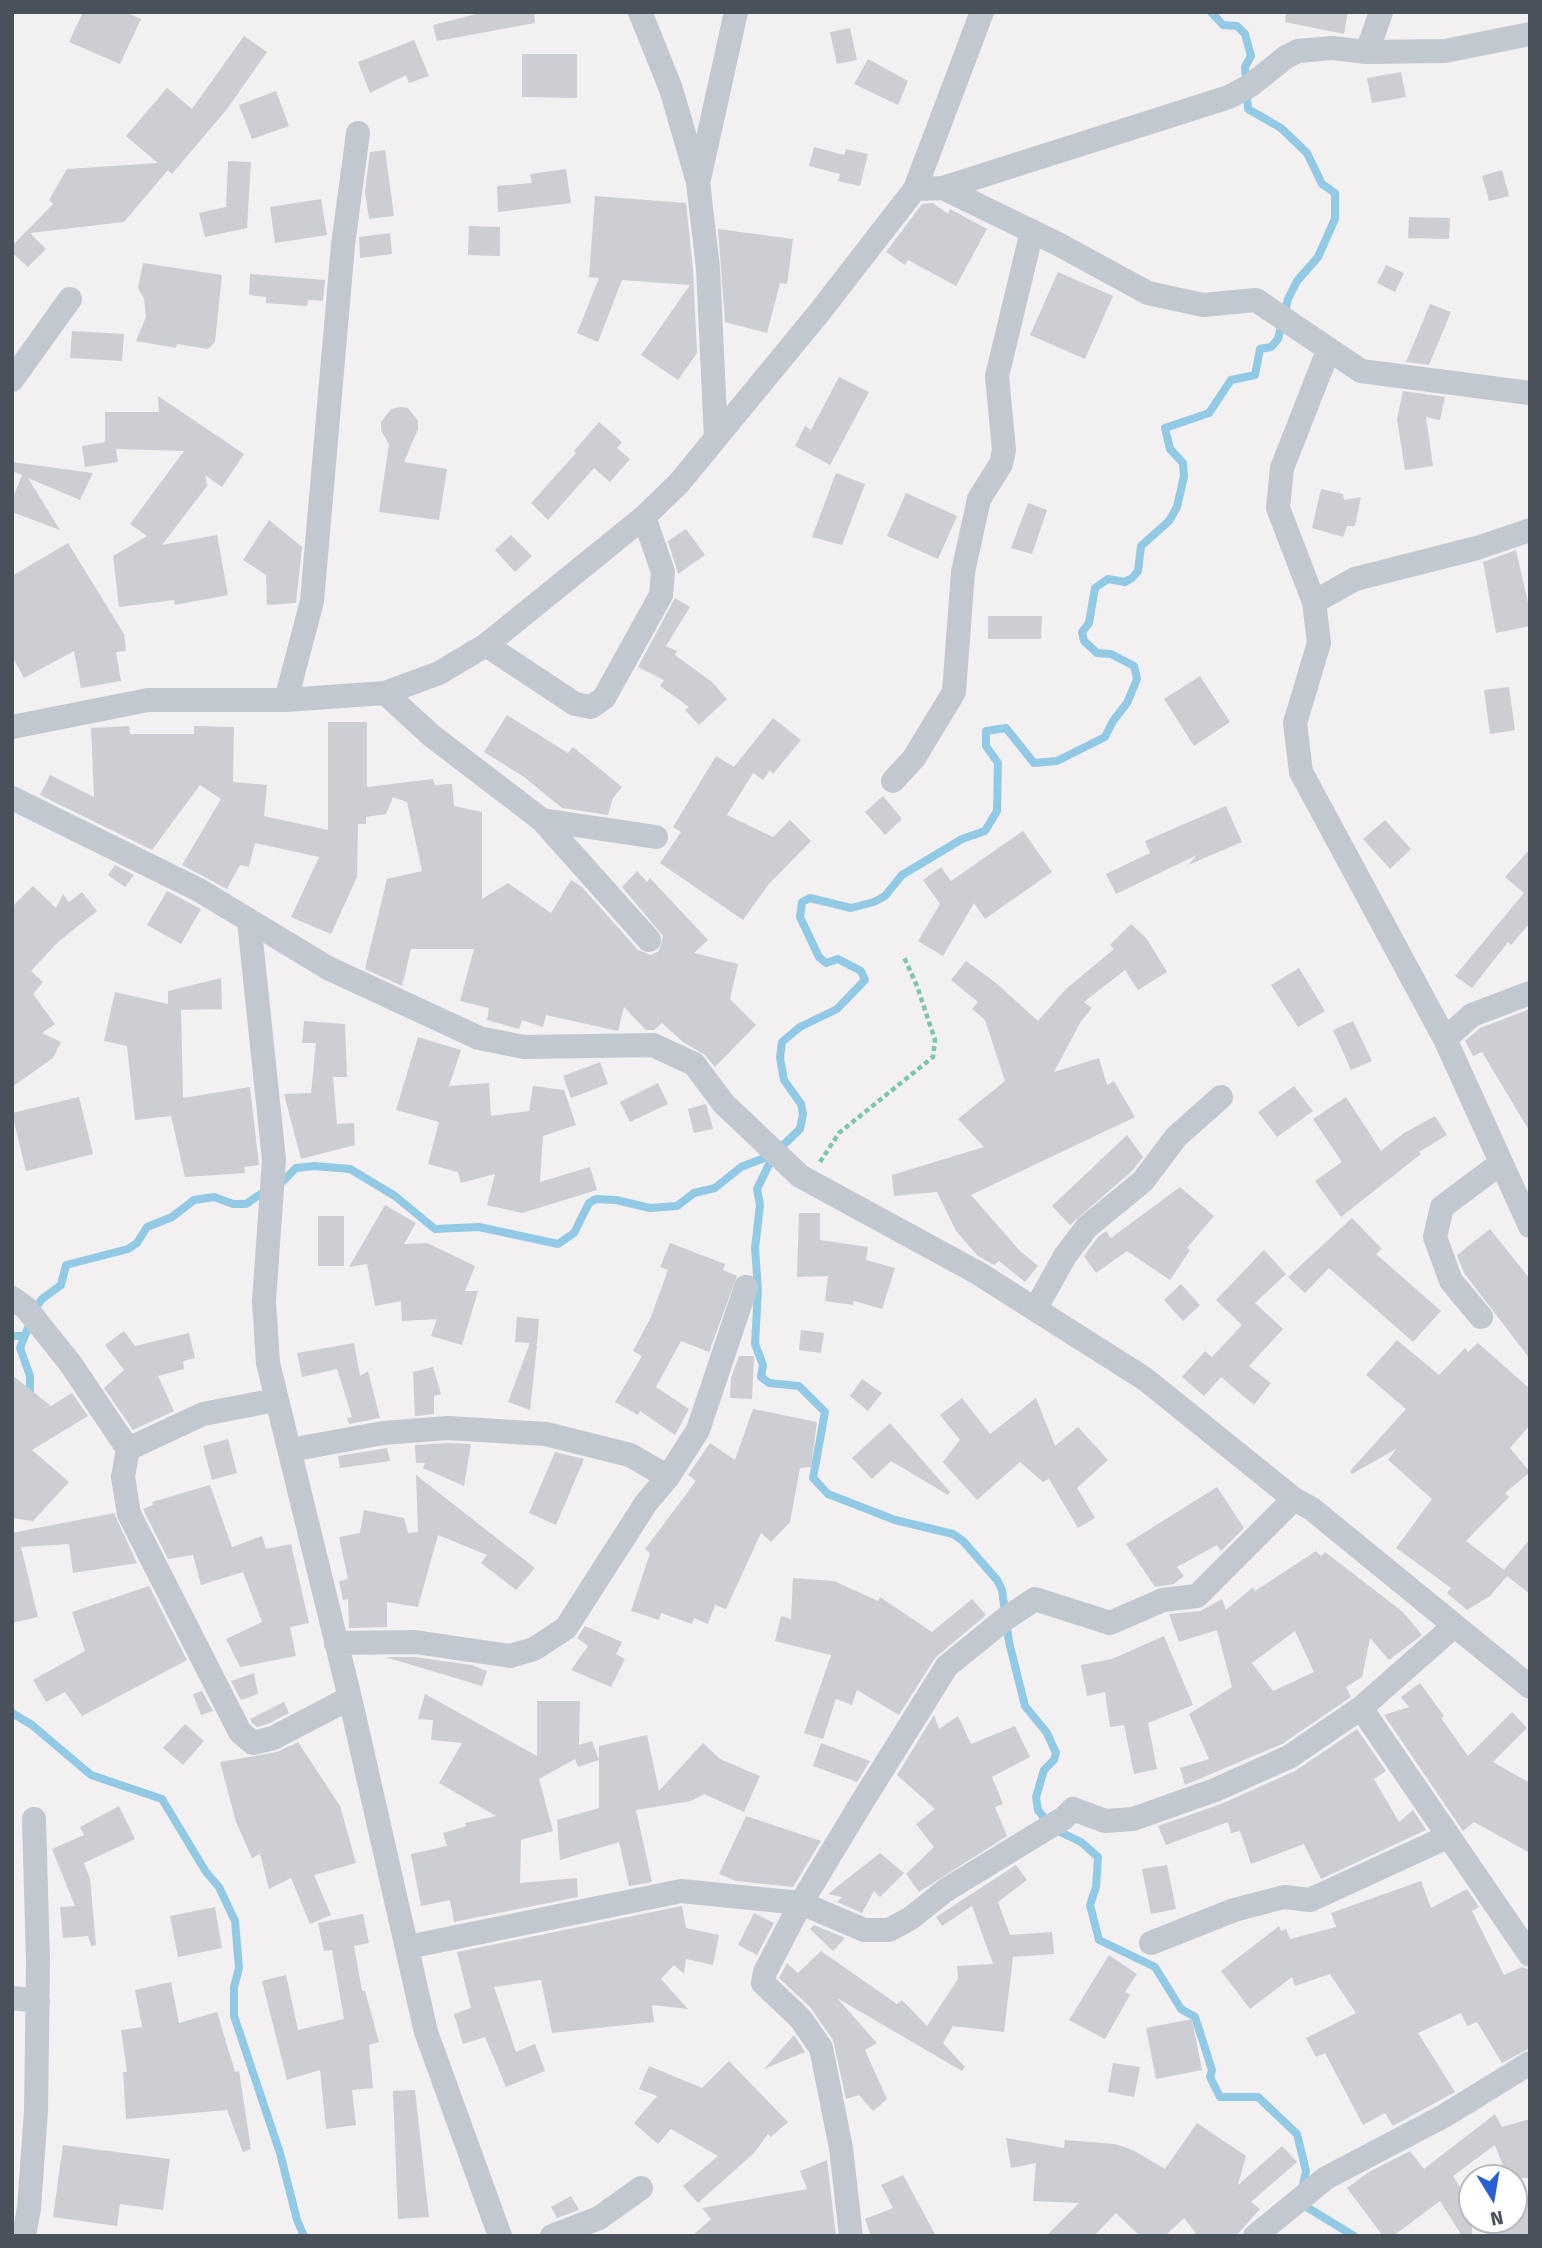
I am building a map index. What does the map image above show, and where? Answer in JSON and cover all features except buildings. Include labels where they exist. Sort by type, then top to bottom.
[{"type":"street","points":[[640,12],[671,89],[698,182],[708,268],[716,438]]},
{"type":"street","points":[[698,182],[736,12]]},
{"type":"street","points":[[12,727],[148,700],[286,700],[385,693],[439,673],[486,645],[644,517],[679,483],[818,314],[915,189],[982,12]]},
{"type":"street","points":[[1367,52],[1381,12]]},
{"type":"street","points":[[915,189],[943,188],[1229,97],[1251,85],[1286,57],[1298,51],[1332,48],[1367,52],[1445,51],[1530,34]]},
{"type":"street","points":[[286,700],[312,601],[343,245],[358,133]]},
{"type":"street","points":[[943,188],[1148,293],[1203,305],[1256,300],[1361,371],[1530,393]]},
{"type":"street","points":[[893,781],[914,758],[954,692],[963,572],[979,499],[1001,464],[1004,450],[997,376],[1032,232]]},
{"type":"street","points":[[12,380],[70,299]]},
{"type":"street","points":[[1328,351],[1282,468],[1278,508],[1314,602],[1319,643],[1295,723],[1301,772],[1445,1039],[1530,1226]]},
{"type":"street","points":[[486,645],[575,704],[591,707],[604,698],[661,595],[663,572],[644,517]]},
{"type":"street","points":[[1314,602],[1355,579],[1465,551],[1530,530]]},
{"type":"street","points":[[385,693],[432,736],[542,820],[649,940]]},
{"type":"street","points":[[12,798],[199,890],[327,968],[479,1038],[524,1047],[653,1045],[694,1064],[724,1104],[755,1137],[804,1178],[1036,1308],[1145,1379],[1294,1499],[1312,1509],[1530,1687]]},
{"type":"street","points":[[542,820],[656,837]]},
{"type":"street","points":[[250,921],[274,1160],[264,1301],[268,1363],[350,1698],[426,2032],[500,2236]]},
{"type":"street","points":[[1445,1039],[1472,1015],[1530,993]]},
{"type":"street","points":[[1036,1308],[1065,1256],[1087,1227],[1143,1181],[1176,1138],[1220,1097]]},
{"type":"street","points":[[1481,1317],[1451,1281],[1435,1237],[1442,1207],[1501,1163]]},
{"type":"street","points":[[336,1643],[415,1643],[510,1656],[534,1649],[566,1628],[646,1503],[698,1430],[746,1287]]},
{"type":"street","points":[[26,1310],[70,1363],[128,1449],[123,1477],[129,1514],[240,1732],[253,1744],[263,1741],[350,1698]]},
{"type":"street","points":[[128,1449],[203,1414],[276,1400]]},
{"type":"street","points":[[290,1450],[383,1433],[448,1428],[547,1434],[630,1455],[667,1477]]},
{"type":"street","points":[[851,2236],[841,2148],[821,2048],[800,2018],[763,1983],[765,1972],[801,1903],[947,1665],[1035,1599],[1110,1623],[1163,1600],[1197,1596],[1294,1499]]},
{"type":"street","points":[[408,1947],[681,1891],[801,1903],[864,1930],[889,1930],[1064,1818],[1073,1809],[1105,1821],[1133,1819],[1216,1790],[1289,1757],[1361,1708],[1454,1626]]},
{"type":"street","points":[[1361,1708],[1530,1955]]},
{"type":"street","points":[[24,2236],[29,2208],[36,2111],[38,2001],[34,1819]]},
{"type":"street","points":[[1151,1943],[1234,1910],[1284,1897],[1310,1900],[1447,1837]]},
{"type":"street","points":[[12,1998],[38,2001]]},
{"type":"street","points":[[1255,2236],[1325,2178],[1444,2116],[1530,2063]]},
{"type":"street","points":[[552,2236],[599,2218],[641,2188]]},
{"type":"path","points":[[804,1178],[839,1133],[933,1057],[935,1040],[904,957]]},
{"type":"waterway","points":[[1211,12],[1223,25],[1237,26],[1245,34],[1251,56],[1245,67],[1248,109],[1281,128],[1307,153],[1322,184],[1335,193],[1335,219],[1318,257],[1297,281],[1288,299],[1278,339],[1271,347],[1260,349],[1255,375],[1231,380],[1209,413],[1165,428],[1170,449],[1183,463],[1184,476],[1177,507],[1169,521],[1141,546],[1138,571],[1132,578],[1125,582],[1108,579],[1095,588],[1089,623],[1082,632],[1084,641],[1097,653],[1111,654],[1134,666],[1137,679],[1127,703],[1105,737],[1057,761],[1034,763],[1006,728],[986,731],[986,746],[998,763],[997,811],[985,831],[962,839],[902,875],[885,896],[874,902],[851,908],[810,898],[802,902],[800,917],[819,957],[826,963],[838,959],[861,971],[865,980],[837,1009],[800,1027],[782,1042],[780,1058],[784,1080],[801,1104],[803,1114],[800,1129],[774,1154],[757,1189],[760,1205],[755,1248],[758,1290],[755,1344],[763,1365],[761,1377],[769,1383],[799,1386],[825,1412],[813,1478],[828,1494],[895,1520],[953,1534],[963,1541],[997,1580],[1002,1590],[1009,1642],[1025,1706],[1047,1733],[1056,1753],[1054,1760],[1044,1770],[1036,1797],[1038,1810],[1052,1828],[1081,1842],[1098,1857],[1096,1887],[1090,1905],[1099,1940],[1155,1967],[1181,2009],[1195,2017],[1212,2070],[1210,2077],[1220,2097],[1258,2097],[1297,2134],[1306,2171],[1302,2190]]},
{"type":"waterway","points":[[280,1184],[296,1168],[314,1166],[350,1169],[395,1196],[435,1229],[479,1227],[558,1244],[574,1233],[589,1203],[596,1199],[616,1200],[650,1208],[677,1206],[694,1193],[715,1188],[741,1167],[772,1155]]},
{"type":"waterway","points":[[34,1310],[42,1299],[61,1285],[66,1265],[128,1249],[137,1243],[147,1227],[172,1217],[194,1200],[214,1197],[233,1204],[246,1204],[268,1189]]},
{"type":"waterway","points":[[30,1323],[20,1348],[30,1376],[30,1400]]},
{"type":"waterway","points":[[12,1336],[24,1336]]},
{"type":"waterway","points":[[12,1713],[32,1725],[91,1775],[162,1799],[206,1872],[219,1887],[235,1921],[239,1968],[234,1987],[234,2016],[280,2153],[297,2220],[304,2236]]},
{"type":"waterway","points":[[1300,2203],[1354,2236]]}]
